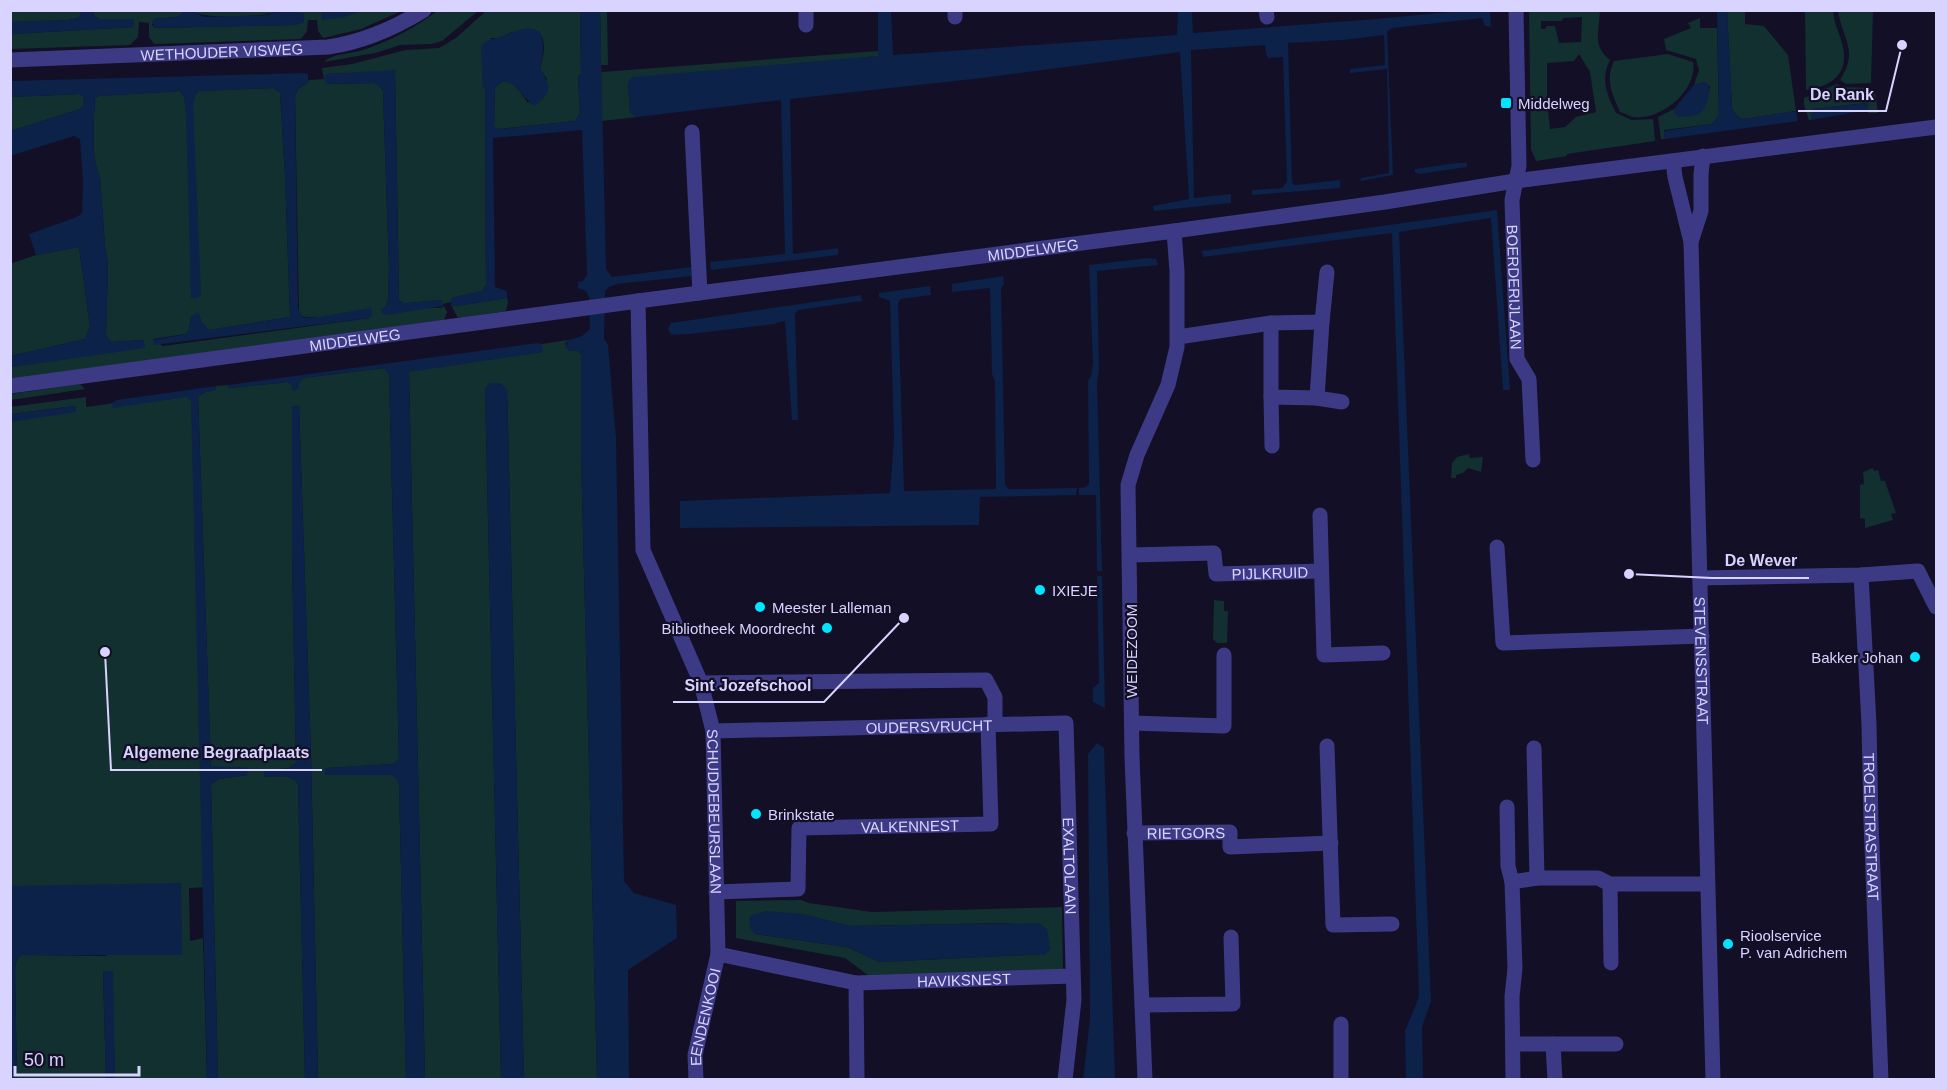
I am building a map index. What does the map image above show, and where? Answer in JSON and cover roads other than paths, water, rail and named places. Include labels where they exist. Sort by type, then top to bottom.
[{"type":"street","name":"WETHOUDER VISWEG","points":[[10,60],[328,47],[374,37],[424,10]]},
{"type":"street","name":"BOERDERIJLAAN","points":[[1516,10],[1519,166],[1512,200],[1517,359],[1529,379],[1533,460]]},
{"type":"street","name":"MIDDELWEG","points":[[10,386],[1174,231],[1515,181],[1936,127]]},
{"type":"street","points":[[692,132],[700,293]]},
{"type":"street","name":"STEVENSSTRAAT","points":[[1690,242],[1701,211],[1703,156]]},
{"type":"street","name":"STEVENSSTRAAT","points":[[1673,161],[1690,242],[1713,1080]]},
{"type":"street","name":"WEIDEZOOM","points":[[1145,1080],[1134,833],[1128,484],[1137,455],[1168,385],[1178,337],[1174,231]]},
{"type":"street","points":[[1317,399],[1327,272]]},
{"type":"street","name":"SCHUDDEBEURSLAAN","points":[[638,301],[643,550],[700,683],[713,731],[718,954]]},
{"type":"street","points":[[1178,337],[1271,323],[1322,322]]},
{"type":"street","points":[[1271,323],[1272,446]]},
{"type":"street","points":[[1271,397],[1341,402]]},
{"type":"street","name":"PIJLKRUID","points":[[1320,515],[1324,655],[1383,653]]},
{"type":"street","points":[[1497,547],[1503,643],[1702,636]]},
{"type":"street","name":"PIJLKRUID","points":[[1130,555],[1214,553],[1216,574],[1322,571]]},
{"type":"street","points":[[1700,578],[1861,575],[1918,571],[1936,607]]},
{"type":"street","name":"TROELSTRASTRAAT","points":[[1861,575],[1869,724],[1881,1080]]},
{"type":"street","points":[[1132,723],[1224,726],[1224,655]]},
{"type":"street","name":"OUDERSVRUCHT","points":[[700,683],[986,680],[995,697],[992,724],[713,731]]},
{"type":"street","name":"EXALTOLAAN","points":[[992,724],[1066,723],[1074,1000],[1065,1080]]},
{"type":"street","name":"VALKENNEST","points":[[716,892],[798,889],[799,828],[991,824],[992,724]]},
{"type":"street","points":[[1534,748],[1537,878]]},
{"type":"street","points":[[1328,753],[1333,925],[1392,924]]},
{"type":"street","points":[[1507,807],[1515,968],[1512,997],[1513,1080]]},
{"type":"street","name":"RIETGORS","points":[[1134,833],[1230,832],[1230,847],[1331,843]]},
{"type":"street","points":[[1512,882],[1537,878],[1598,878],[1610,884],[1707,884]]},
{"type":"street","points":[[1610,884],[1611,963]]},
{"type":"street","points":[[1142,1005],[1233,1004],[1231,937]]},
{"type":"street","points":[[718,954],[856,983],[856,1080]]},
{"type":"street","name":"EENDENKOOI","points":[[696,1080],[695,1055],[718,954]]},
{"type":"street","name":"HAVIKSNEST","points":[[856,983],[1073,976]]},
{"type":"street","points":[[1341,1024],[1341,1080]]},
{"type":"street","points":[[1514,1044],[1616,1044]]},
{"type":"street","points":[[1553,1044],[1555,1080]]},
{"type":"water","points":[[278,10],[304,14],[304,22],[295,25],[155,28],[152,23],[154,19],[177,17],[183,11],[205,17],[268,15]]},
{"type":"water","points":[[330,10],[361,11],[340,18],[322,20],[321,13]]},
{"type":"water","points":[[1178,10],[1192,11],[1193,33],[1461,11],[1490,11],[1491,27],[1485,26],[1482,18],[1393,28],[1387,31],[1393,175],[1360,181],[1361,178],[1389,173],[1387,69],[1350,73],[1350,69],[1385,65],[1384,35],[1288,43],[1292,183],[1295,185],[1340,180],[1340,188],[1252,195],[1252,190],[1282,188],[1287,182],[1283,57],[1268,58],[1265,45],[1191,50],[1194,198],[1231,194],[1231,203],[1154,211],[1153,206],[1189,199],[1180,52],[982,78],[790,99],[793,254],[838,248],[838,255],[711,270],[710,262],[785,254],[781,100],[637,117],[630,112],[628,82],[632,77],[878,56],[878,11],[891,11],[893,55],[1177,35]]},
{"type":"water","points":[[83,11],[93,11],[99,19],[134,19],[134,27],[11,34],[11,22],[69,20],[78,18]]},
{"type":"water","points":[[580,11],[600,11],[606,269],[612,277],[691,267],[692,276],[617,284],[605,291],[604,339],[608,345],[616,438],[624,881],[634,893],[676,905],[677,938],[628,970],[629,1079],[597,1079],[581,453],[581,354],[565,348],[568,340],[582,336],[590,329],[589,297],[586,291],[578,288],[578,282],[583,281],[587,275],[582,130],[493,138],[495,287],[507,291],[507,298],[451,305],[451,298],[482,291],[486,285],[485,89],[483,88],[481,47],[489,40],[528,28],[540,33],[542,39],[540,69],[548,85],[547,93],[535,106],[511,84],[501,83],[495,88],[494,127],[500,129],[575,121],[580,113],[578,75],[581,75]]},
{"type":"water","points":[[1717,11],[1727,11],[1732,109],[1738,117],[1743,119],[1796,111],[1798,121],[1665,139],[1664,131],[1712,124],[1719,115]]},
{"type":"water","points":[[395,70],[399,300],[408,303],[442,300],[443,306],[386,315],[382,314],[381,309],[386,306],[388,299],[389,267],[383,91],[379,85],[374,83],[326,84],[324,79],[326,74]]},
{"type":"water","points":[[308,74],[308,82],[298,89],[295,96],[298,309],[303,317],[312,318],[371,308],[370,318],[154,345],[153,340],[186,334],[191,317],[197,312],[201,322],[209,330],[290,317],[280,92],[273,88],[199,91],[195,95],[193,103],[201,295],[197,298],[191,298],[184,96],[180,91],[99,96],[95,98],[93,138],[100,177],[108,263],[106,336],[111,342],[144,340],[145,348],[13,367],[11,365],[11,356],[85,339],[90,327],[79,247],[36,255],[29,234],[77,217],[82,213],[83,182],[80,139],[74,136],[10,156],[11,131],[80,109],[83,106],[83,96],[80,94],[11,97],[11,81]]},
{"type":"water","points":[[1704,82],[1708,84],[1709,91],[1704,109],[1696,115],[1678,117],[1674,109],[1694,85]]},
{"type":"water","points":[[1868,103],[1868,110],[1811,120],[1811,109]]},
{"type":"water","points":[[1467,163],[1467,167],[1419,174],[1415,172],[1415,169]]},
{"type":"water","points":[[1497,210],[1510,390],[1503,390],[1491,218],[1399,232],[1431,1001],[1422,1027],[1423,1079],[1406,1079],[1405,1031],[1419,997],[1392,233],[1203,257],[1202,251]]},
{"type":"water","points":[[1156,259],[1158,265],[1097,271],[1099,372],[1097,381],[1102,571],[1097,571],[1096,495],[1079,495],[1079,488],[1089,484],[1088,381],[1093,363],[1089,265]]},
{"type":"water","points":[[1003,276],[1004,284],[1001,288],[1005,484],[1008,489],[1077,488],[1076,495],[980,497],[979,525],[680,528],[680,501],[890,493],[894,438],[890,301],[879,297],[879,293],[930,286],[931,295],[901,299],[898,303],[904,491],[996,489],[995,381],[992,374],[990,288],[952,292],[952,284]]},
{"type":"water","points":[[861,295],[862,301],[798,310],[795,314],[798,420],[792,420],[785,321],[690,334],[671,335],[668,329],[671,323]]},
{"type":"water","points":[[542,344],[543,352],[409,372],[425,1079],[406,1079],[399,784],[392,775],[325,775],[325,768],[393,764],[399,758],[389,374],[383,368],[303,378],[299,382],[299,389],[293,391],[292,385],[288,382],[229,388],[228,385]]},
{"type":"water","points":[[490,383],[500,383],[507,390],[524,1080],[501,1079],[485,388]]},
{"type":"water","points":[[216,386],[215,390],[198,396],[211,766],[248,768],[247,775],[219,779],[211,784],[218,1079],[207,1080],[191,400],[186,397],[113,408],[112,403],[117,400]]},
{"type":"water","points":[[76,406],[76,412],[11,422],[11,414]]},
{"type":"water","points":[[292,406],[299,406],[311,755],[318,1080],[305,1079],[298,784],[287,777],[264,777],[264,771],[289,768],[296,763]]},
{"type":"water","points":[[1097,576],[1102,576],[1105,708],[1093,702],[1093,688],[1099,683]]},
{"type":"water","points":[[1097,743],[1104,748],[1115,1079],[1083,1079],[1090,1019],[1088,754]]},
{"type":"water","points":[[181,883],[182,955],[21,955],[17,959],[15,967],[17,1079],[11,1079],[11,886]]},
{"type":"water","points":[[766,911],[804,914],[850,926],[1039,923],[1047,929],[1050,949],[1045,954],[880,962],[847,947],[755,934],[750,929],[751,915]]},
{"type":"water","points":[[103,971],[113,971],[115,1079],[106,1079]]},
{"type":"place","name":"De Rank","points":[[1902,45]]},
{"type":"place","name":"Middelweg","points":[[1506,103]]},
{"type":"place","name":"De Wever","points":[[1629,574]]},
{"type":"place","name":"IXIEJE","points":[[1040,590]]},
{"type":"place","name":"Meester Lalleman","points":[[760,607]]},
{"type":"place","name":"Sint Jozefschool","points":[[904,618]]},
{"type":"place","name":"Bibliotheek Moordrecht","points":[[827,628]]},
{"type":"place","name":"Algemene Begraafplaats","points":[[105,652]]},
{"type":"place","name":"Bakker Johan","points":[[1915,657]]},
{"type":"place","name":"Brinkstate","points":[[756,814]]},
{"type":"place","name":"Rioolservice P. van Adrichem","points":[[1728,944]]}]
